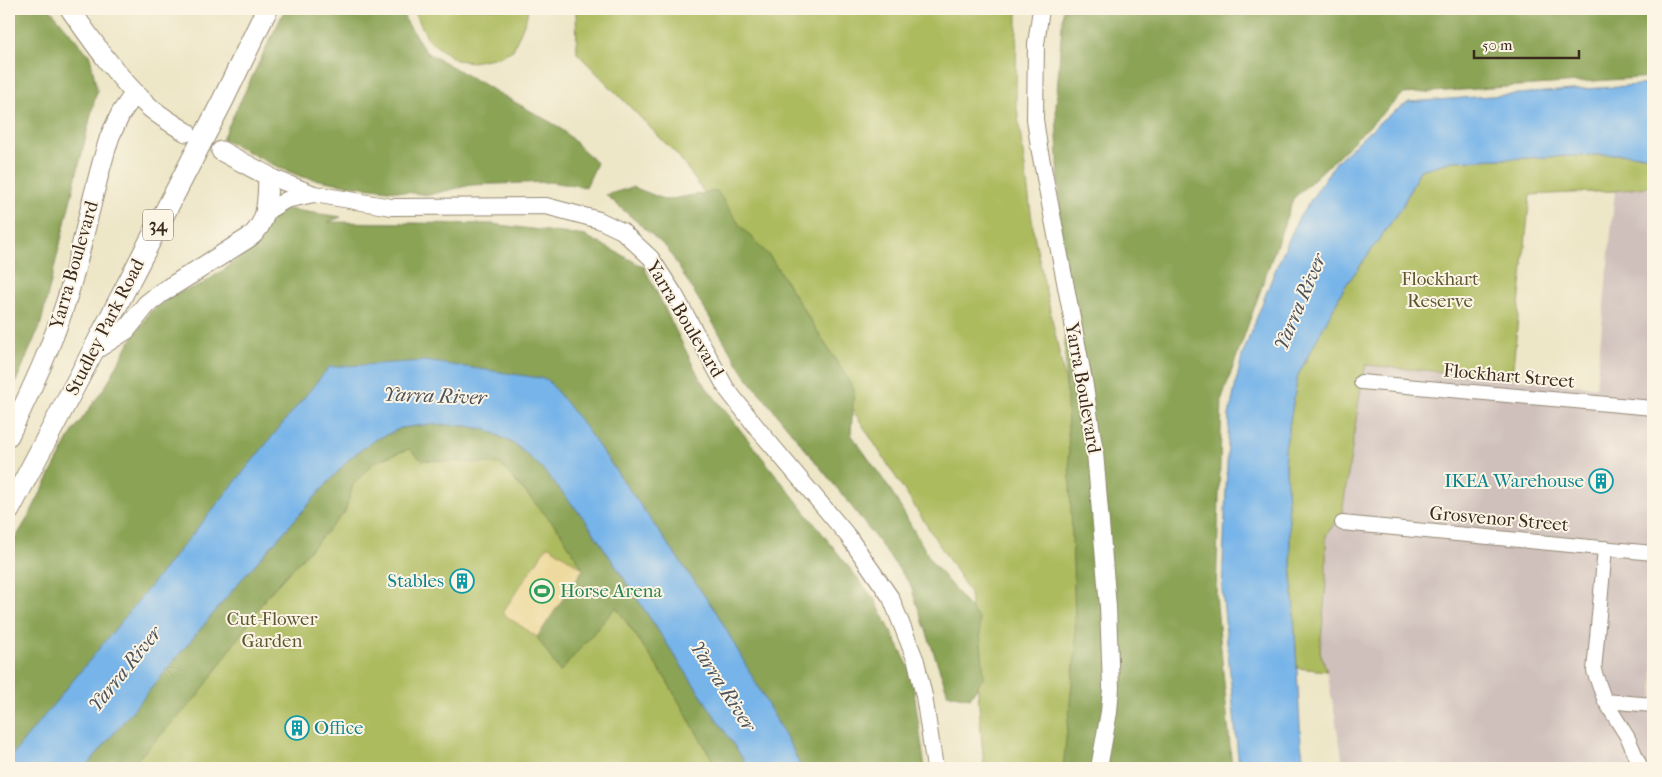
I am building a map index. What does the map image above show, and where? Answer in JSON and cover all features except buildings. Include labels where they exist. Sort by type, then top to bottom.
[{"type":"main road","points":[[70,9],[135,93],[163,118],[186,132]]},
{"type":"main road","name":"Studley Park Road","points":[[9,510],[223,100],[266,9]]},
{"type":"main road","name":"Yarra Boulevard","points":[[9,436],[53,339],[68,295],[110,136],[121,113],[135,93]]},
{"type":"main road","name":"Yarra Boulevard","points":[[221,151],[268,176]]},
{"type":"main road","points":[[93,351],[126,330],[147,304],[161,293],[250,238],[260,228],[266,212],[268,176]]},
{"type":"street","name":"Yarra Boulevard","points":[[1040,9],[1036,44],[1036,128],[1051,216],[1084,380],[1095,452],[1108,607],[1111,688],[1109,712],[1099,768]]},
{"type":"street","name":"Yarra Boulevard","points":[[268,176],[314,194],[391,208],[546,206],[599,220],[622,232],[644,251],[651,258],[675,295],[726,388],[848,536],[890,598],[916,661],[924,696],[935,768]]},
{"type":"street","points":[[266,212],[286,200],[314,194]]},
{"type":"street","name":"Flockhart Street","points":[[1361,382],[1653,408]]},
{"type":"street","name":"Grosvenor Street","points":[[1342,523],[1653,552]]},
{"type":"street","points":[[1605,548],[1594,671],[1605,701],[1628,738],[1641,768]]},
{"type":"street","points":[[1605,701],[1653,705]]},
{"type":"shaded area","points":[[1653,186],[1653,768],[1344,768],[1327,671],[1320,652],[1326,583],[1326,535],[1342,514],[1366,365],[1596,387],[1615,191]]},
{"type":"green space","points":[[9,9],[50,9],[90,56],[97,90],[41,323],[9,398]]},
{"type":"green space","points":[[285,9],[403,9],[405,19],[426,52],[559,127],[597,163],[586,187],[549,182],[471,185],[429,195],[347,185],[302,177],[222,139]]},
{"type":"green space","points":[[413,9],[528,9],[526,19],[513,50],[499,57],[472,62],[456,60],[429,41]]},
{"type":"green space","points":[[576,9],[1017,9],[1016,101],[1034,235],[1069,399],[1087,768],[984,768],[970,593],[826,368],[680,158],[577,53]]},
{"type":"green space","points":[[1063,9],[1653,9],[1653,77],[1403,94],[1293,199],[1222,398],[1216,595],[1232,768],[1063,768],[1076,646],[1056,107]]},
{"type":"green space","name":"Flockhart Reserve","points":[[1653,153],[1653,186],[1615,191],[1530,195],[1512,378],[1366,365],[1342,514],[1326,535],[1326,583],[1320,652],[1327,671],[1297,668],[1285,450],[1298,375],[1344,288],[1402,207],[1420,170],[1453,161],[1619,154],[1648,155]]},
{"type":"green space","points":[[633,187],[666,200],[717,191],[739,224],[771,258],[854,389],[851,434],[890,489],[932,562],[979,619],[984,676],[970,698],[948,694],[910,584],[849,503],[745,375],[667,248],[606,195]]},
{"type":"green space","points":[[287,209],[341,217],[328,222],[492,224],[586,236],[644,267],[700,379],[875,600],[911,671],[925,768],[801,768],[793,750],[718,615],[585,427],[425,361],[9,759],[9,549],[72,433],[107,384],[129,343],[151,311],[176,293],[199,286],[225,269],[256,244],[273,218],[278,213]]},
{"type":"green space","points":[[431,424],[467,426],[488,430],[516,445],[543,469],[586,521],[749,768],[717,768],[665,678],[616,607],[560,672],[537,637],[583,569],[559,530],[500,464],[422,460],[409,449],[374,462],[353,485],[345,512],[267,596],[198,696],[129,768],[85,768],[241,580],[350,458],[373,441],[401,428]]},
{"type":"green space","name":"Cut-Flower Garden","points":[[488,430],[749,768],[85,768],[350,458]]},
{"type":"sand","name":"Horse Arena","points":[[548,545],[583,569],[537,637],[502,613]]},
{"type":"water","name":"Yarra River","points":[[1653,84],[1653,153],[1648,155],[1619,154],[1453,161],[1420,170],[1402,207],[1344,288],[1298,375],[1285,450],[1301,744],[1305,768],[1239,768],[1222,589],[1229,415],[1242,356],[1274,273],[1298,219],[1337,161],[1382,120],[1409,102]]},
{"type":"water","name":"Yarra River","points":[[425,361],[547,379],[585,427],[718,615],[793,750],[801,768],[749,768],[586,521],[543,469],[516,445],[488,430],[467,426],[431,424],[401,428],[373,441],[350,458],[241,580],[85,768],[9,768],[9,759],[329,367]]},
{"type":"place","name":"IKEA Warehouse","points":[[1601,481]]},
{"type":"place","name":"Stables","points":[[462,581]]},
{"type":"place","name":"Horse Arena","points":[[542,591]]},
{"type":"place","name":"Office","points":[[297,728]]}]
